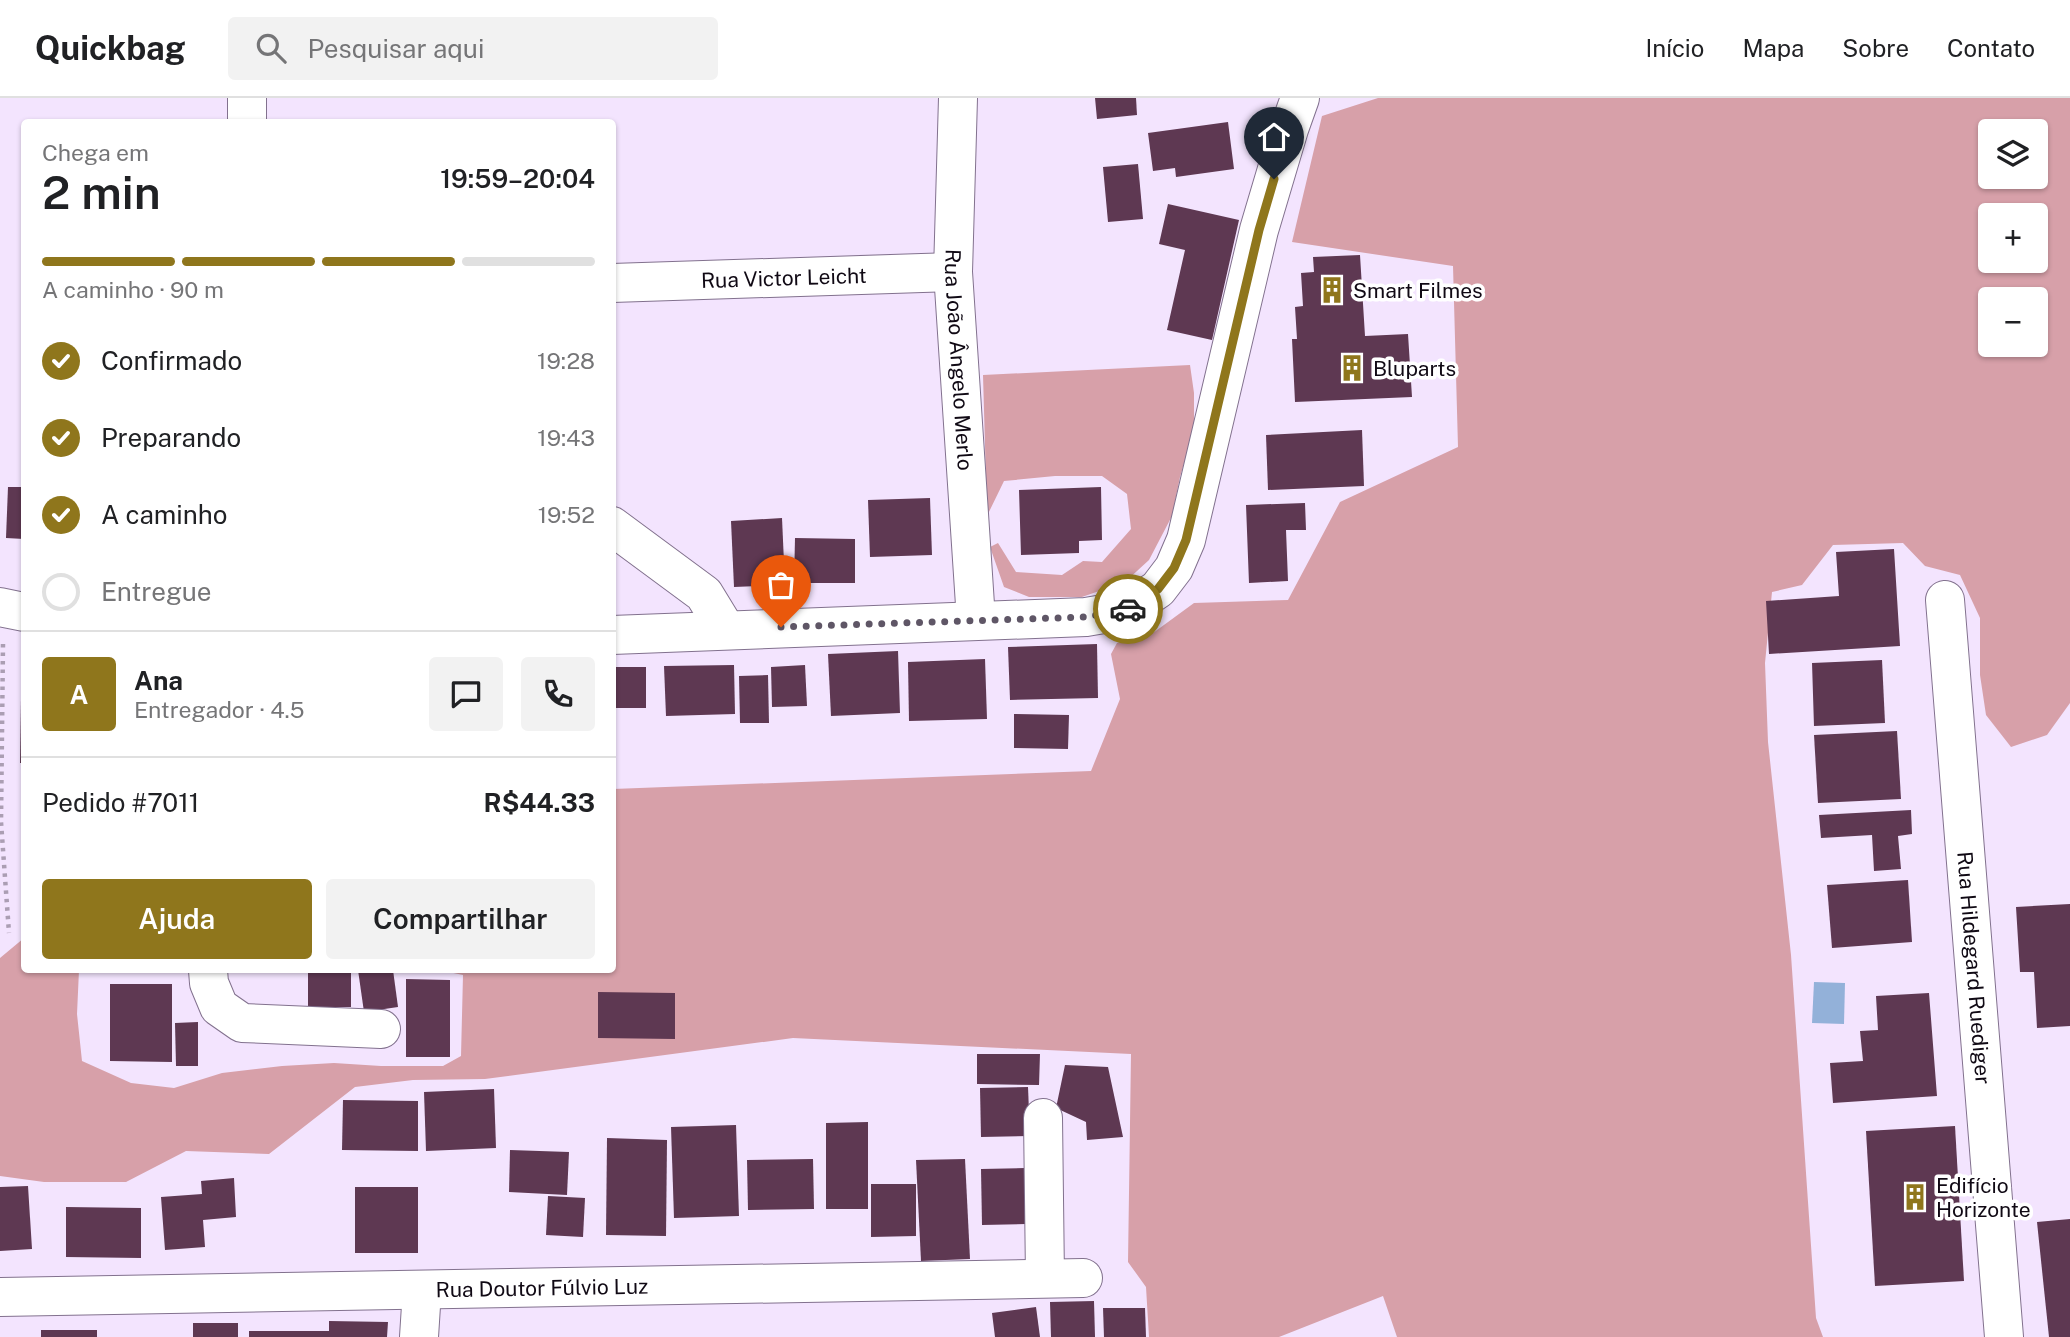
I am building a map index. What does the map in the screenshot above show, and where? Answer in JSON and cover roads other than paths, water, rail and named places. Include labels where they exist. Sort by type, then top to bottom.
[{"type":"street","points":[[247,98],[247,119]]},
{"type":"street","name":"Rua João Ângelo Merlo","points":[[958,98],[953,272],[976,620]]},
{"type":"street","points":[[616,635],[1086,617],[1127,610],[1158,589],[1174,568],[1186,540],[1259,230],[1300,98]]},
{"type":"street","name":"Rua Victor Leicht","points":[[616,282],[953,272]]},
{"type":"street","points":[[616,529],[704,594],[726,630]]},
{"type":"street","name":"Rua Hildegard Ruediger","points":[[1945,600],[2004,1337]]},
{"type":"street","points":[[208,973],[209,984],[219,1007],[242,1023],[381,1029]]},
{"type":"street","points":[[1043,1118],[1045,1278]]},
{"type":"street","name":"Rua Doutor Fúlvio Luz","points":[[0,1297],[1083,1278]]},
{"type":"street","points":[[419,1337],[422,1290]]},
{"type":"water","points":[[1814,982],[1845,983],[1844,1024],[1812,1023]]},
{"type":"place","name":"Smart Filmes","points":[[1332,290]]},
{"type":"place","name":"Bluparts","points":[[1352,368]]},
{"type":"place","name":"Edifício Horizonte","points":[[1915,1197]]}]
